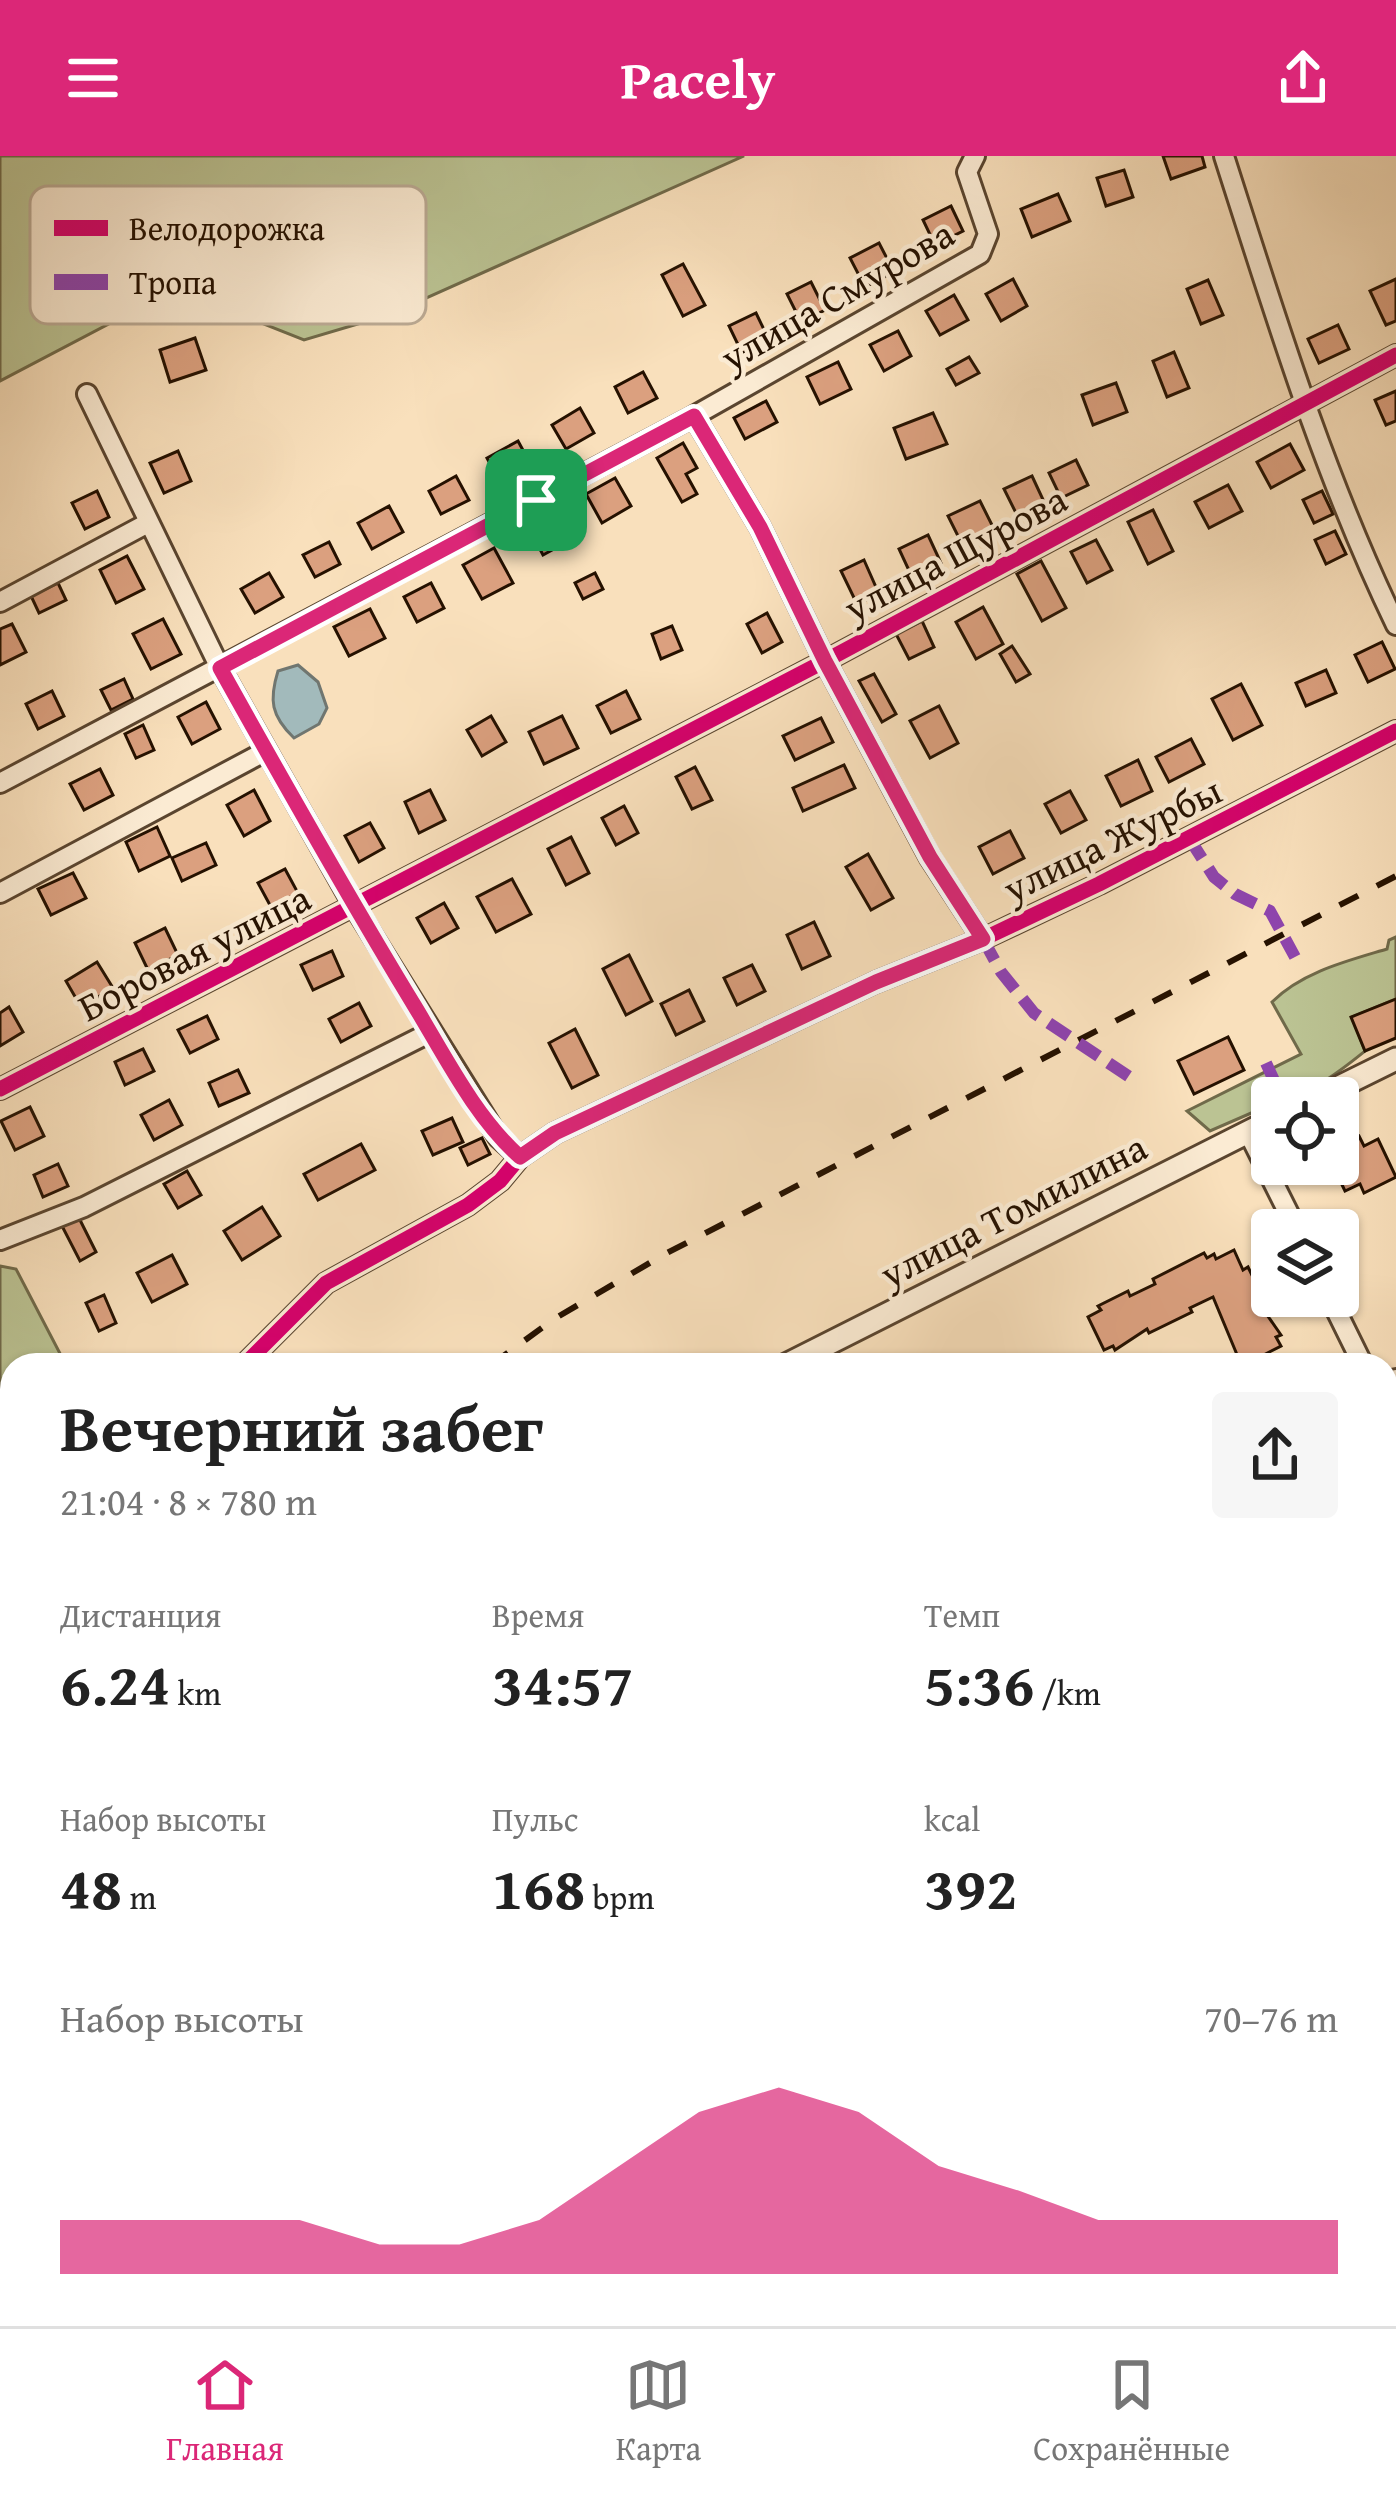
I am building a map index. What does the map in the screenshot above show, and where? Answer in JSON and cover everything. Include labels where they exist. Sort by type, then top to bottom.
[{"type":"street","name":"улица Смурова","points":[[0,783],[694,416],[980,254],[988,234],[967,172],[976,156]]},
{"type":"street","points":[[1224,156],[1303,403],[1361,552],[1396,625]]},
{"type":"street","name":"улица Щурова","points":[[354,906],[1396,355]]},
{"type":"street","points":[[87,394],[220,668],[266,751],[430,1032],[498,1137],[520,1157]]},
{"type":"street","points":[[694,416],[760,527],[930,857],[983,939]]},
{"type":"street","points":[[0,602],[148,524]]},
{"type":"street","name":"улица Журбы","points":[[256,1353],[326,1283],[468,1204],[555,1133],[854,992],[1099,884],[1396,731]]},
{"type":"street","points":[[0,893],[266,751]]},
{"type":"street","name":"Боровая улица","points":[[0,1089],[354,906]]},
{"type":"street","points":[[0,1240],[84,1207],[430,1032]]},
{"type":"street","points":[[1359,1077],[1396,1059]]},
{"type":"street","name":"улица Томилина","points":[[810,1353],[1251,1130]]},
{"type":"street","points":[[1248,1132],[1286,1209]]},
{"type":"street","points":[[1339,1317],[1357,1353]]},
{"type":"green space","points":[[0,156],[744,156],[426,298],[426,186],[30,186],[30,324],[109,324],[0,381]]},
{"type":"green space","points":[[264,324],[358,324],[304,340]]},
{"type":"green space","points":[[1396,937],[1396,999],[1352,1017],[1365,1051],[1330,1077],[1255,1077],[1301,1054],[1272,1002],[1326,969],[1387,949],[1389,940]]},
{"type":"green space","points":[[1251,1079],[1251,1113],[1210,1131],[1187,1111]]},
{"type":"green space","points":[[0,1266],[16,1269],[60,1353],[0,1353]]},
{"type":"water","points":[[298,665],[318,682],[327,708],[319,724],[294,738],[276,715],[273,691],[278,671]]},
{"type":"building","points":[[1163,156],[1202,156],[1205,167],[1171,179]]},
{"type":"building","points":[[1124,170],[1133,197],[1106,206],[1097,178]]},
{"type":"building","points":[[1058,194],[1070,221],[1032,237],[1021,209]]},
{"type":"building","points":[[951,206],[963,231],[935,245],[923,220]]},
{"type":"building","points":[[879,243],[894,272],[865,287],[850,258]]},
{"type":"building","points":[[683,264],[705,305],[683,316],[662,275]]},
{"type":"building","points":[[1013,279],[1027,306],[1001,321],[986,294]]},
{"type":"building","points":[[1396,279],[1396,321],[1386,325],[1370,291]]},
{"type":"building","points":[[1208,280],[1223,315],[1201,324],[1187,289]]},
{"type":"building","points":[[811,282],[825,310],[801,322],[787,294]]},
{"type":"building","points":[[954,295],[968,320],[940,335],[926,311]]},
{"type":"building","points":[[756,313],[769,340],[742,353],[729,326]]},
{"type":"building","points":[[1338,325],[1349,349],[1319,363],[1308,339]]},
{"type":"building","points":[[898,331],[911,356],[884,371],[870,345]]},
{"type":"building","points":[[195,338],[206,370],[170,382],[160,350]]},
{"type":"building","points":[[1174,352],[1189,388],[1167,397],[1153,361]]},
{"type":"building","points":[[969,357],[979,373],[956,385],[947,369]]},
{"type":"building","points":[[838,362],[851,389],[820,404],[807,377]]},
{"type":"building","points":[[643,372],[657,398],[628,413],[615,387]]},
{"type":"building","points":[[1116,383],[1127,412],[1093,425],[1082,395]]},
{"type":"building","points":[[1396,391],[1396,421],[1386,425],[1375,400]]},
{"type":"building","points":[[766,401],[777,422],[745,439],[734,418]]},
{"type":"building","points":[[580,408],[594,433],[566,449],[552,425]]},
{"type":"building","points":[[933,413],[947,444],[906,459],[894,428]]},
{"type":"building","points":[[518,441],[531,465],[500,482],[487,458]]},
{"type":"building","points":[[683,443],[697,468],[686,474],[697,494],[682,502],[657,458]]},
{"type":"building","points":[[1290,444],[1304,470],[1271,488],[1257,462]]},
{"type":"building","points":[[178,451],[191,481],[164,493],[150,463]]},
{"type":"building","points":[[1076,460],[1088,485],[1061,498],[1049,473]]},
{"type":"building","points":[[456,476],[469,500],[441,514],[429,491]]},
{"type":"building","points":[[1032,476],[1046,506],[1019,519],[1004,489]]},
{"type":"building","points":[[615,478],[631,506],[602,523],[586,494]]},
{"type":"building","points":[[1228,485],[1242,511],[1209,528],[1195,502]]},
{"type":"building","points":[[97,491],[109,517],[85,529],[72,503]]},
{"type":"building","points":[[1322,491],[1333,514],[1314,523],[1303,500]]},
{"type":"building","points":[[980,501],[996,533],[964,548],[948,516]]},
{"type":"building","points":[[389,506],[403,532],[372,549],[358,523]]},
{"type":"building","points":[[1153,510],[1173,551],[1148,564],[1128,522]]},
{"type":"building","points":[[563,512],[576,537],[543,555],[530,530]]},
{"type":"building","points":[[1335,531],[1346,554],[1326,564],[1315,540]]},
{"type":"building","points":[[928,535],[941,563],[912,577],[899,549]]},
{"type":"building","points":[[1096,540],[1112,570],[1087,583],[1071,552]]},
{"type":"building","points":[[329,542],[340,564],[315,577],[303,555]]},
{"type":"building","points":[[494,548],[513,583],[482,599],[463,565]]},
{"type":"building","points":[[127,556],[144,589],[116,603],[100,570]]},
{"type":"building","points":[[864,560],[879,594],[857,604],[841,571]]},
{"type":"building","points":[[1041,561],[1066,608],[1042,621],[1017,574]]},
{"type":"building","points":[[269,573],[283,597],[255,613],[241,589]]},
{"type":"building","points":[[595,573],[603,589],[583,599],[575,583]]},
{"type":"building","points":[[58,583],[66,600],[39,613],[31,596]]},
{"type":"building","points":[[431,583],[444,608],[417,622],[404,597]]},
{"type":"building","points":[[983,607],[1003,644],[976,659],[956,622]]},
{"type":"building","points":[[370,609],[385,638],[349,656],[334,627]]},
{"type":"building","points":[[767,613],[782,642],[762,653],[747,624]]},
{"type":"building","points":[[163,619],[181,654],[151,669],[133,634]]},
{"type":"building","points":[[922,621],[934,647],[909,659],[896,634]]},
{"type":"building","points":[[12,624],[26,652],[0,665],[0,629]]},
{"type":"building","points":[[672,626],[682,650],[661,659],[652,634]]},
{"type":"building","points":[[1382,642],[1395,669],[1368,682],[1355,655]]},
{"type":"building","points":[[1012,646],[1030,674],[1016,682],[1000,654]]},
{"type":"building","points":[[1326,670],[1336,693],[1306,706],[1296,683]]},
{"type":"building","points":[[874,674],[896,714],[882,722],[859,681]]},
{"type":"building","points":[[124,679],[133,699],[111,710],[101,690]]},
{"type":"building","points":[[1241,684],[1262,725],[1233,740],[1212,699]]},
{"type":"building","points":[[52,691],[64,716],[38,729],[26,704]]},
{"type":"building","points":[[626,691],[640,719],[611,733],[597,706]]},
{"type":"building","points":[[206,702],[220,729],[192,744],[178,717]]},
{"type":"building","points":[[939,706],[958,743],[930,758],[910,721]]},
{"type":"building","points":[[491,716],[506,742],[482,756],[467,730]]},
{"type":"building","points":[[562,716],[578,748],[544,764],[529,732]]},
{"type":"building","points":[[821,718],[833,742],[795,760],[783,736]]},
{"type":"building","points":[[143,725],[154,750],[136,758],[125,734]]},
{"type":"building","points":[[1191,739],[1204,764],[1169,782],[1156,757]]},
{"type":"building","points":[[1138,760],[1152,791],[1121,806],[1106,776]]},
{"type":"building","points":[[844,765],[855,788],[803,811],[793,788]]},
{"type":"building","points":[[695,767],[712,800],[692,809],[676,777]]},
{"type":"building","points":[[100,769],[113,795],[84,810],[70,784]]},
{"type":"building","points":[[254,790],[270,821],[244,836],[227,805]]},
{"type":"building","points":[[430,790],[445,820],[419,833],[405,802]]},
{"type":"building","points":[[1070,791],[1086,820],[1061,833],[1045,804]]},
{"type":"building","points":[[624,806],[638,833],[616,845],[602,818]]},
{"type":"building","points":[[370,823],[384,848],[359,862],[345,836]]},
{"type":"building","points":[[157,827],[170,856],[139,871],[126,842]]},
{"type":"building","points":[[1010,831],[1024,858],[993,874],[979,847]]},
{"type":"building","points":[[571,837],[589,873],[566,885],[548,849]]},
{"type":"building","points":[[206,843],[216,865],[182,881],[172,858]]},
{"type":"building","points":[[868,854],[893,898],[871,910],[846,867]]},
{"type":"building","points":[[285,869],[298,893],[271,907],[258,883]]},
{"type":"building","points":[[73,873],[86,898],[51,915],[38,889]]},
{"type":"building","points":[[512,879],[531,914],[496,932],[477,897]]},
{"type":"building","points":[[444,903],[458,928],[431,943],[417,918]]},
{"type":"building","points":[[814,922],[830,956],[802,969],[787,935]]},
{"type":"building","points":[[165,928],[178,955],[148,970],[135,943]]},
{"type":"building","points":[[332,951],[343,976],[313,990],[301,965]]},
{"type":"building","points":[[629,955],[652,1001],[626,1015],[603,969]]},
{"type":"building","points":[[97,962],[113,988],[81,1007],[66,981]]},
{"type":"building","points":[[752,965],[765,991],[737,1005],[724,978]]},
{"type":"building","points":[[689,990],[704,1021],[676,1035],[661,1004]]},
{"type":"building","points":[[1396,999],[1396,1038],[1365,1051],[1351,1017]]},
{"type":"building","points":[[359,1003],[371,1026],[341,1042],[329,1019]]},
{"type":"building","points":[[9,1007],[23,1032],[0,1046],[0,1013]]},
{"type":"building","points":[[207,1016],[218,1039],[190,1053],[178,1030]]},
{"type":"building","points":[[575,1029],[598,1075],[572,1088],[549,1043]]},
{"type":"building","points":[[1228,1037],[1244,1070],[1194,1094],[1178,1061]]},
{"type":"building","points":[[143,1049],[154,1071],[125,1085],[115,1062]]},
{"type":"building","points":[[238,1070],[249,1093],[219,1106],[209,1083]]},
{"type":"building","points":[[169,1100],[182,1125],[154,1140],[141,1115]]},
{"type":"building","points":[[30,1107],[44,1136],[15,1150],[1,1121]]},
{"type":"building","points":[[452,1118],[463,1142],[433,1155],[422,1131]]},
{"type":"building","points":[[1359,1136],[1364,1146],[1378,1139],[1396,1177],[1364,1193]]},
{"type":"building","points":[[482,1138],[490,1154],[468,1165],[460,1148]]},
{"type":"building","points":[[361,1144],[375,1170],[318,1200],[304,1174]]},
{"type":"building","points":[[58,1164],[68,1186],[43,1197],[34,1175]]},
{"type":"building","points":[[187,1171],[201,1195],[178,1208],[164,1184]]},
{"type":"building","points":[[262,1207],[280,1236],[242,1260],[224,1231]]},
{"type":"building","points":[[79,1218],[96,1252],[80,1261],[62,1226]]},
{"type":"building","points":[[1234,1250],[1243,1270],[1248,1267],[1251,1317],[1268,1317],[1281,1335],[1276,1337],[1281,1346],[1267,1353],[1236,1353],[1213,1297],[1115,1350],[1113,1346],[1104,1350],[1088,1317],[1101,1310],[1098,1306],[1155,1284],[1153,1279],[1204,1253],[1207,1258],[1214,1254],[1216,1259]]},
{"type":"building","points":[[172,1255],[187,1284],[152,1302],[137,1273]]},
{"type":"building","points":[[104,1295],[116,1323],[99,1331],[86,1303]]},
{"type":"railway","points":[[507,1353],[554,1319],[665,1254],[1396,876]]},
{"type":"marked path","points":[[1189,838],[1214,877],[1235,894],[1270,911],[1295,957]]},
{"type":"marked path","points":[[983,939],[1001,972],[1034,1013],[1137,1082]]},
{"type":"marked path","points":[[1266,1063],[1272,1077]]},
{"type":"cycle path","points":[[0,1089],[825,661],[1396,355]]},
{"type":"cycle path","points":[[256,1353],[326,1283],[468,1205],[500,1181],[520,1157],[555,1133],[876,982],[983,939],[1099,884],[1396,731]]},
{"type":"route","points":[[694,416],[760,527],[930,857],[983,939],[876,982],[555,1133],[520,1157],[498,1137],[430,1032],[220,668],[536,500],[694,416]]}]
